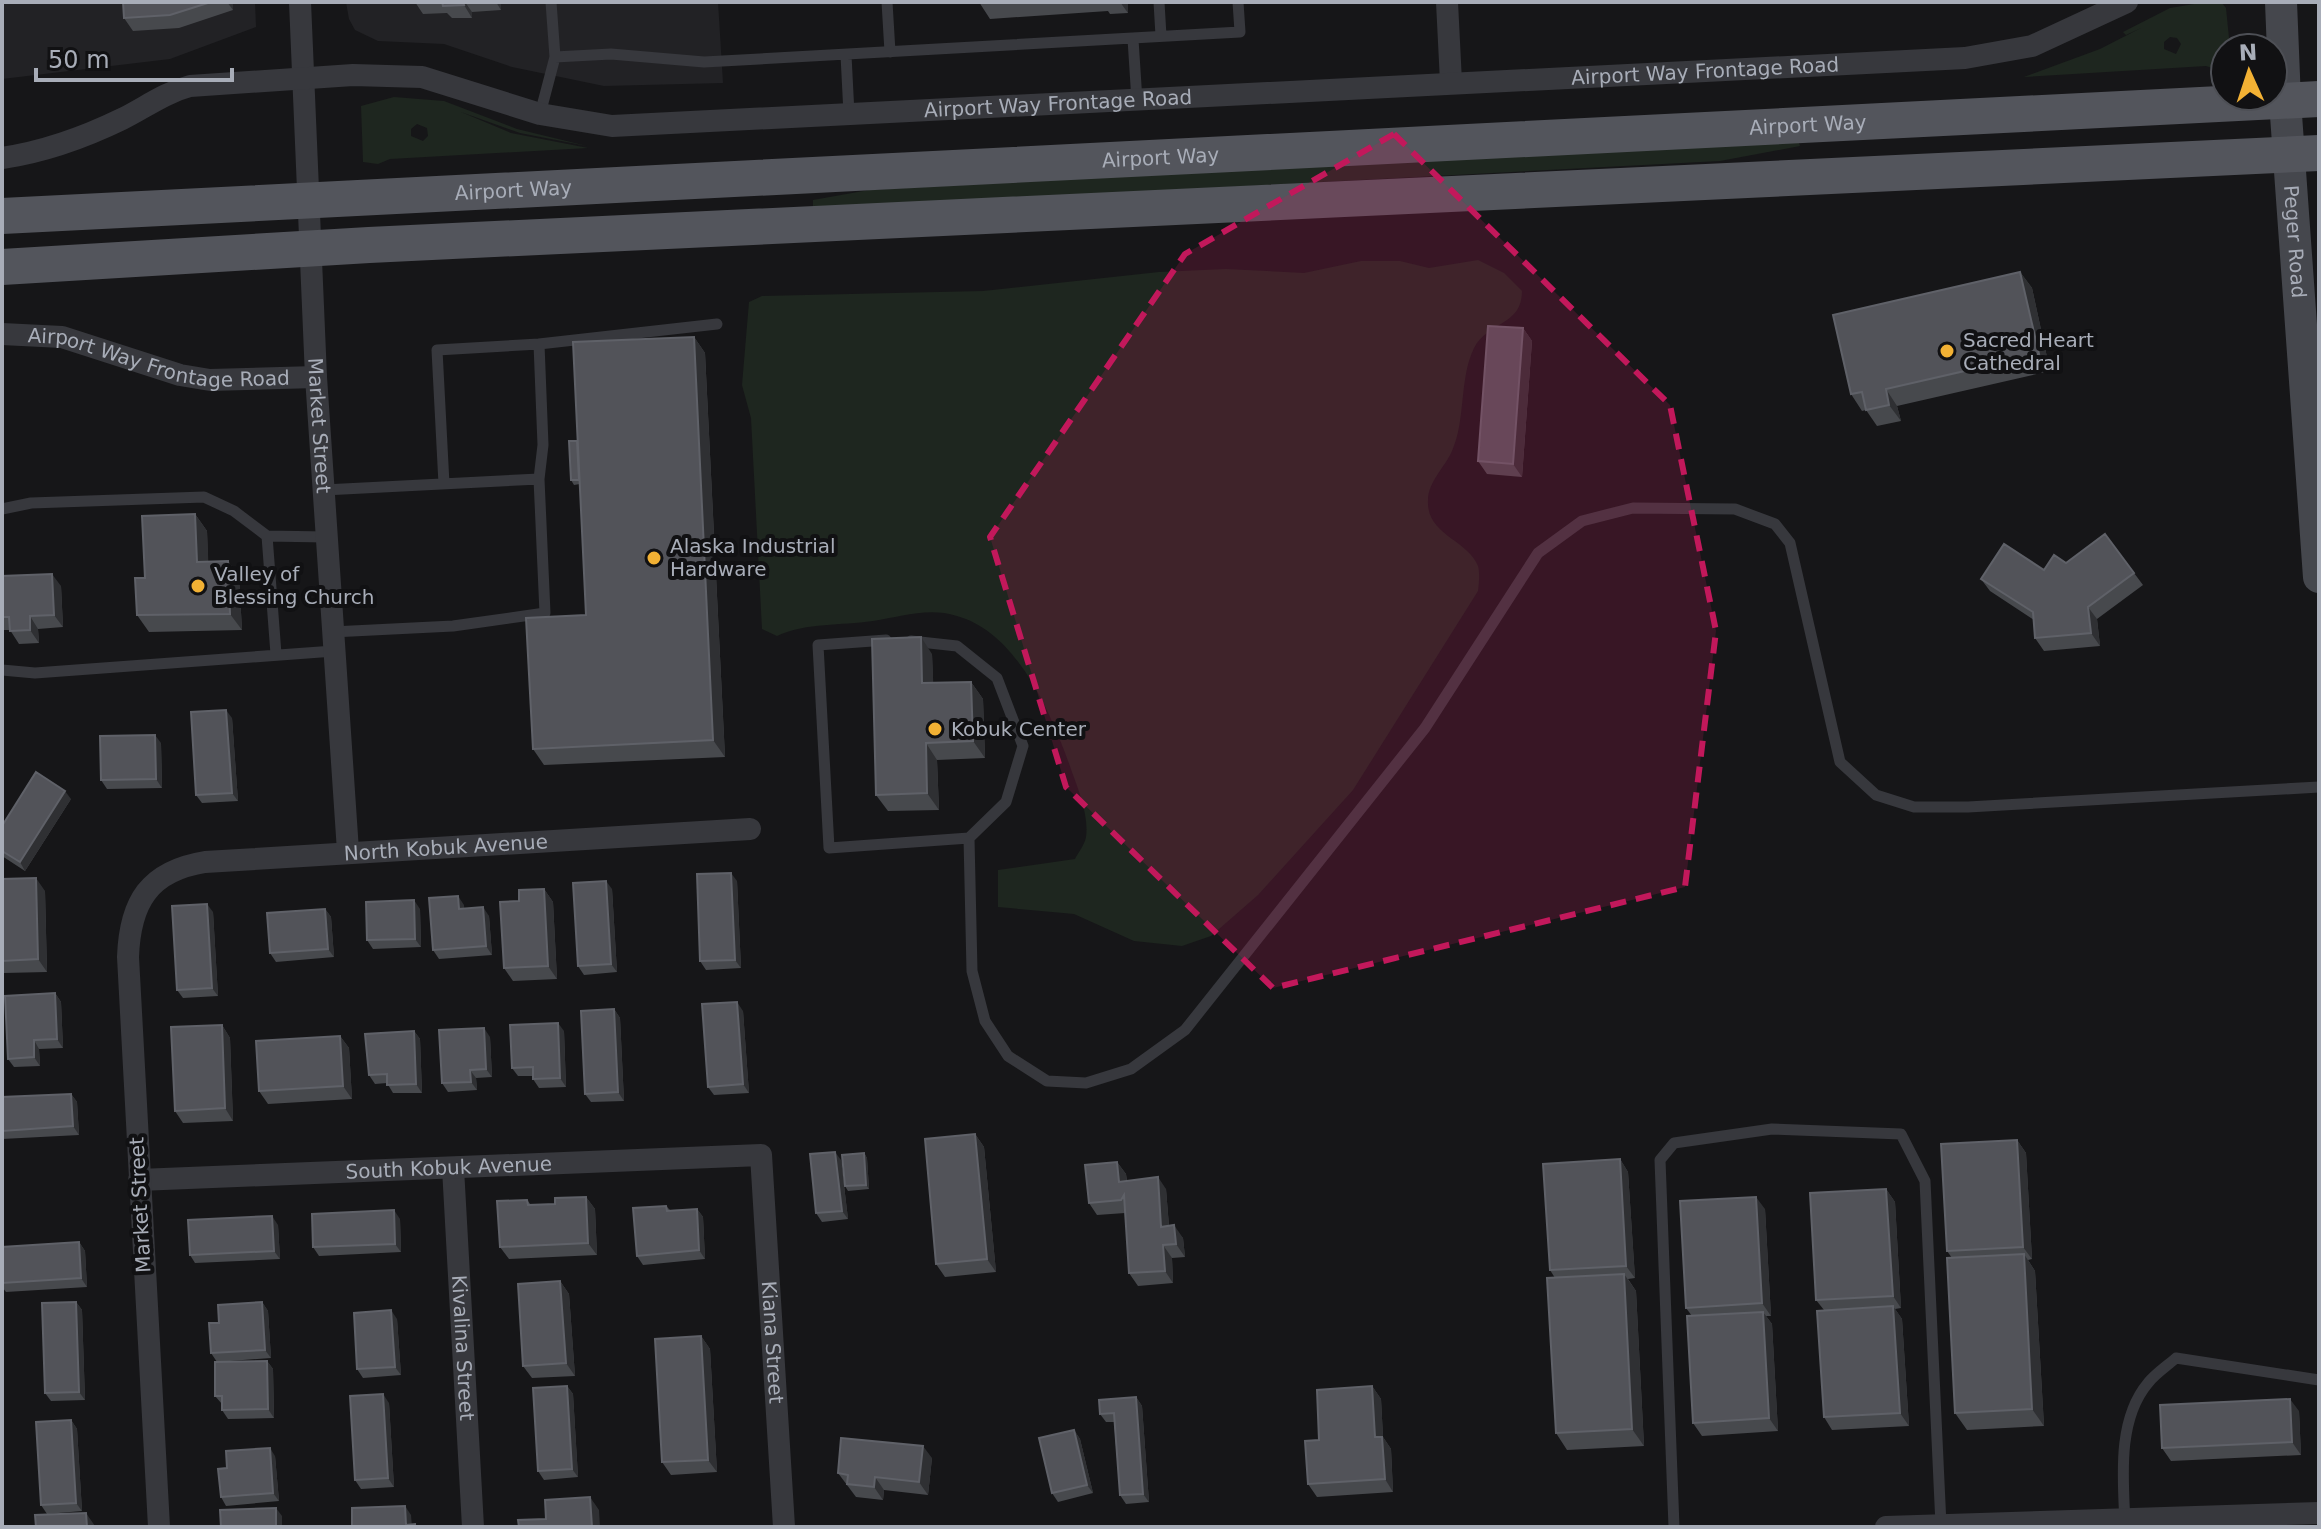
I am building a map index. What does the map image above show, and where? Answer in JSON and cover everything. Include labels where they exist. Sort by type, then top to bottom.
[{"type":"main road","name":"Peger Road","points":[[2281,2],[2302,100],[2319,577]]},
{"type":"main road","name":"Airport Way","points":[[2,216],[2302,100]]},
{"type":"main road","points":[[2,267],[309,248],[2304,154]]},
{"type":"street","name":"Market Street","points":[[300,2],[316,377],[348,851]]},
{"type":"street","points":[[1447,2],[1451,82]]},
{"type":"street","name":"Airport Way Frontage Road","points":[[2,158],[48,149],[122,119],[167,92],[190,86],[303,79],[422,77],[540,114],[612,126],[1994,54],[2032,46],[2127,2]]},
{"type":"street","name":"Airport Way Frontage Road","points":[[2,334],[62,337],[180,375],[210,380],[316,377]]},
{"type":"street","name":"North Kobuk Avenue","points":[[149,887],[163,874],[182,865],[348,851],[750,829]]},
{"type":"street","name":"Market Street","points":[[149,887],[132,922],[128,957],[159,1527]]},
{"type":"street","name":"South Kobuk Avenue","points":[[139,1180],[761,1155]]},
{"type":"street","name":"Kiana Street","points":[[761,1155],[784,1527]]},
{"type":"street","name":"Kivalina Street","points":[[453,1168],[473,1527]]},
{"type":"street","points":[[1886,1527],[2125,1523],[2319,1513]]},
{"type":"lane","points":[[540,114],[555,57],[551,2]]},
{"type":"lane","points":[[887,2],[890,52]]},
{"type":"lane","points":[[1159,2],[1161,36]]},
{"type":"lane","points":[[555,57],[611,54],[704,62],[1240,32],[1238,2]]},
{"type":"lane","points":[[1133,39],[1137,101]]},
{"type":"lane","points":[[846,55],[849,114]]},
{"type":"lane","points":[[444,484],[437,350],[539,344],[717,324]]},
{"type":"lane","points":[[2,670],[35,673],[276,654],[333,642],[545,613],[539,479],[543,445],[539,344]]},
{"type":"lane","points":[[324,490],[539,479]]},
{"type":"lane","points":[[2,509],[31,503],[204,497],[234,511],[267,536],[326,537]]},
{"type":"lane","points":[[969,838],[829,848],[818,645],[899,640],[957,646],[997,678],[1023,746],[1006,802],[969,838],[972,971],[985,1021],[1008,1056],[1047,1081],[1086,1083],[1131,1069],[1185,1030],[1416,740],[1538,553],[1582,521],[1633,508],[1735,509],[1775,524],[1790,543],[1840,762],[1876,795],[1914,807],[1968,807],[2319,787]]},
{"type":"lane","points":[[267,536],[276,654]]},
{"type":"lane","points":[[1674,1527],[1660,1160],[1674,1143],[1772,1129],[1901,1134],[1925,1181],[1941,1525]]},
{"type":"lane","points":[[2125,1523],[2123,1460],[2129,1421],[2147,1384],[2176,1358],[2319,1380]]},
{"type":"highlighted area","points":[[1394,134],[1670,405],[1716,631],[1685,887],[1273,988],[1066,787],[990,537],[1185,254]]},
{"type":"shaded area","points":[[2,2],[255,2],[256,27],[170,59],[2,79]]},
{"type":"shaded area","points":[[346,2],[718,2],[723,83],[604,86],[512,67],[444,44],[378,41],[355,30]]},
{"type":"shaded area","points":[[2222,3],[2226,8],[2228,32],[2209,32],[2209,67],[2024,77],[2100,49],[2141,28],[2126,35],[2123,32],[2170,8]],"holes":[[[2170,37],[2177,38],[2181,44],[2176,54],[2164,49],[2164,42]]]},
{"type":"shaded area","points":[[394,97],[444,101],[517,129],[587,146],[520,133],[461,112],[511,133],[588,148],[390,159],[378,164],[363,162],[361,106]],"holes":[[[417,124],[427,128],[428,136],[423,141],[411,136],[411,129]]]},
{"type":"shaded area","points":[[1798,140],[1800,146],[1720,161],[813,209],[813,200],[869,190]]},
{"type":"shaded area","points":[[1478,260],[1504,273],[1522,291],[1521,302],[1511,317],[1487,333],[1474,348],[1466,373],[1456,439],[1431,487],[1428,500],[1433,521],[1473,557],[1478,566],[1478,591],[1353,790],[1258,895],[1211,936],[1182,946],[1134,941],[1074,914],[998,907],[998,870],[1075,859],[1085,840],[1087,829],[1083,804],[1055,727],[1031,680],[1016,659],[979,625],[957,616],[936,612],[915,614],[812,626],[777,636],[762,629],[751,418],[742,385],[749,302],[762,296],[983,291],[1159,272],[1226,269],[1304,273],[1361,261],[1400,261],[1429,268]]},
{"type":"building","points":[[123,2],[211,2],[170,15],[124,18]]},
{"type":"building","points":[[442,2],[463,2],[464,5],[443,6]]},
{"type":"building","name":"Sacred Heart Cathedral","points":[[2020,272],[2039,354],[1886,389],[1889,405],[1866,410],[1862,392],[1851,394],[1833,315]]},
{"type":"building","points":[[1488,326],[1523,328],[1513,464],[1478,461]]},
{"type":"building","name":"Alaska Industrial Hardware","points":[[694,337],[713,740],[533,749],[526,618],[586,615],[573,342]]},
{"type":"building","points":[[569,441],[577,441],[579,480],[571,480]]},
{"type":"building","name":"Valley of Blessing Church","points":[[195,514],[197,562],[228,561],[230,614],[137,615],[135,578],[145,578],[142,516]]},
{"type":"building","points":[[2105,534],[2134,573],[2088,607],[2091,633],[2035,638],[2033,612],[1981,579],[2004,544],[2044,570],[2054,555],[2066,563]]},
{"type":"building","points":[[52,574],[54,615],[30,616],[30,630],[10,631],[9,617],[2,617],[2,576]]},
{"type":"building","name":"Kobuk Center","points":[[921,637],[922,683],[971,682],[973,741],[926,743],[927,793],[876,795],[872,639]]},
{"type":"building","points":[[226,710],[232,793],[196,795],[191,712]]},
{"type":"building","points":[[155,735],[156,779],[101,780],[100,736]]},
{"type":"building","points":[[36,772],[65,791],[20,862],[2,851],[2,826]]},
{"type":"building","points":[[731,873],[735,960],[700,961],[697,874]]},
{"type":"building","points":[[36,878],[38,959],[2,961],[2,879]]},
{"type":"building","points":[[606,881],[611,964],[578,966],[573,883]]},
{"type":"building","points":[[544,889],[548,966],[504,968],[500,902],[519,901],[519,890]]},
{"type":"building","points":[[458,896],[459,909],[483,907],[486,946],[433,950],[429,898]]},
{"type":"building","points":[[414,900],[415,939],[367,940],[366,902]]},
{"type":"building","points":[[207,904],[212,988],[177,990],[172,906]]},
{"type":"building","points":[[325,909],[328,949],[270,953],[267,913]]},
{"type":"building","points":[[55,993],[57,1039],[34,1040],[34,1057],[8,1059],[5,996]]},
{"type":"building","points":[[737,1002],[743,1084],[708,1087],[702,1004]]},
{"type":"building","points":[[614,1009],[618,1092],[585,1094],[581,1011]]},
{"type":"building","points":[[558,1023],[560,1078],[533,1079],[533,1067],[512,1068],[510,1025]]},
{"type":"building","points":[[222,1025],[225,1108],[175,1111],[171,1027]]},
{"type":"building","points":[[484,1028],[486,1069],[470,1070],[471,1082],[442,1083],[439,1030]]},
{"type":"building","points":[[414,1031],[416,1084],[387,1085],[387,1074],[369,1075],[365,1034]]},
{"type":"building","points":[[340,1036],[343,1086],[259,1091],[256,1041]]},
{"type":"building","points":[[71,1094],[73,1126],[2,1131],[2,1097]]},
{"type":"building","points":[[975,1134],[987,1259],[936,1264],[925,1139]]},
{"type":"building","points":[[2017,1140],[2023,1247],[1947,1251],[1941,1144]]},
{"type":"building","points":[[835,1152],[842,1211],[816,1213],[810,1154]]},
{"type":"building","points":[[864,1153],[866,1185],[845,1186],[842,1155]]},
{"type":"building","points":[[1620,1159],[1626,1266],[1550,1270],[1543,1164]]},
{"type":"building","points":[[1117,1162],[1119,1182],[1158,1177],[1161,1227],[1174,1225],[1176,1244],[1163,1245],[1165,1271],[1129,1273],[1124,1195],[1121,1200],[1089,1203],[1085,1165]]},
{"type":"building","points":[[1886,1189],[1893,1296],[1816,1300],[1810,1193]]},
{"type":"building","points":[[586,1197],[588,1243],[500,1247],[497,1201],[527,1200],[528,1205],[555,1204],[555,1198]]},
{"type":"building","points":[[1756,1197],[1762,1303],[1686,1308],[1680,1201]]},
{"type":"building","points":[[666,1206],[667,1211],[697,1209],[699,1250],[637,1256],[633,1208]]},
{"type":"building","points":[[394,1210],[395,1244],[313,1247],[312,1214]]},
{"type":"building","points":[[272,1216],[274,1251],[190,1255],[188,1220]]},
{"type":"building","points":[[79,1242],[81,1278],[2,1283],[2,1247]]},
{"type":"building","points":[[2024,1254],[2032,1409],[1955,1413],[1947,1258]]},
{"type":"building","points":[[1624,1274],[1632,1429],[1556,1433],[1547,1278]]},
{"type":"building","points":[[560,1281],[566,1363],[523,1366],[518,1284]]},
{"type":"building","points":[[76,1302],[79,1392],[45,1393],[42,1303]]},
{"type":"building","points":[[262,1302],[265,1350],[211,1353],[209,1323],[219,1323],[218,1305]]},
{"type":"building","points":[[1893,1306],[1900,1413],[1824,1417],[1817,1311]]},
{"type":"building","points":[[391,1310],[395,1367],[357,1369],[354,1313]]},
{"type":"building","points":[[1763,1312],[1769,1418],[1693,1423],[1687,1316]]},
{"type":"building","points":[[701,1336],[708,1460],[662,1462],[655,1339]]},
{"type":"building","points":[[267,1361],[268,1409],[222,1410],[222,1396],[215,1396],[215,1362]]},
{"type":"building","points":[[567,1386],[572,1469],[538,1471],[533,1388]]},
{"type":"building","points":[[1372,1386],[1375,1437],[1382,1437],[1385,1479],[1308,1484],[1305,1441],[1319,1440],[1317,1390]]},
{"type":"building","points":[[383,1394],[388,1478],[355,1480],[350,1396]]},
{"type":"building","points":[[1136,1397],[1143,1494],[1120,1495],[1114,1413],[1100,1414],[1099,1400]]},
{"type":"building","points":[[2290,1399],[2292,1442],[2162,1448],[2160,1405]]},
{"type":"building","points":[[71,1420],[76,1503],[41,1505],[36,1422]]},
{"type":"building","points":[[1074,1430],[1087,1485],[1052,1493],[1039,1438]]},
{"type":"building","points":[[841,1438],[923,1446],[919,1482],[875,1477],[874,1487],[847,1484],[848,1475],[838,1473]]},
{"type":"building","points":[[270,1448],[273,1493],[221,1497],[218,1469],[227,1468],[226,1451]]},
{"type":"building","points":[[590,1497],[592,1527],[519,1527],[518,1520],[546,1519],[545,1500]]},
{"type":"building","points":[[405,1506],[406,1525],[415,1524],[415,1527],[352,1527],[352,1508]]},
{"type":"building","points":[[276,1508],[276,1527],[221,1527],[220,1510]]},
{"type":"building","points":[[86,1513],[87,1527],[36,1527],[35,1515]]},
{"type":"place","name":"Sacred Heart Cathedral","points":[[1947,351]]},
{"type":"place","name":"Alaska Industrial Hardware","points":[[654,558]]},
{"type":"place","name":"Valley of Blessing Church","points":[[198,586]]},
{"type":"place","name":"Kobuk Center","points":[[935,729]]}]
